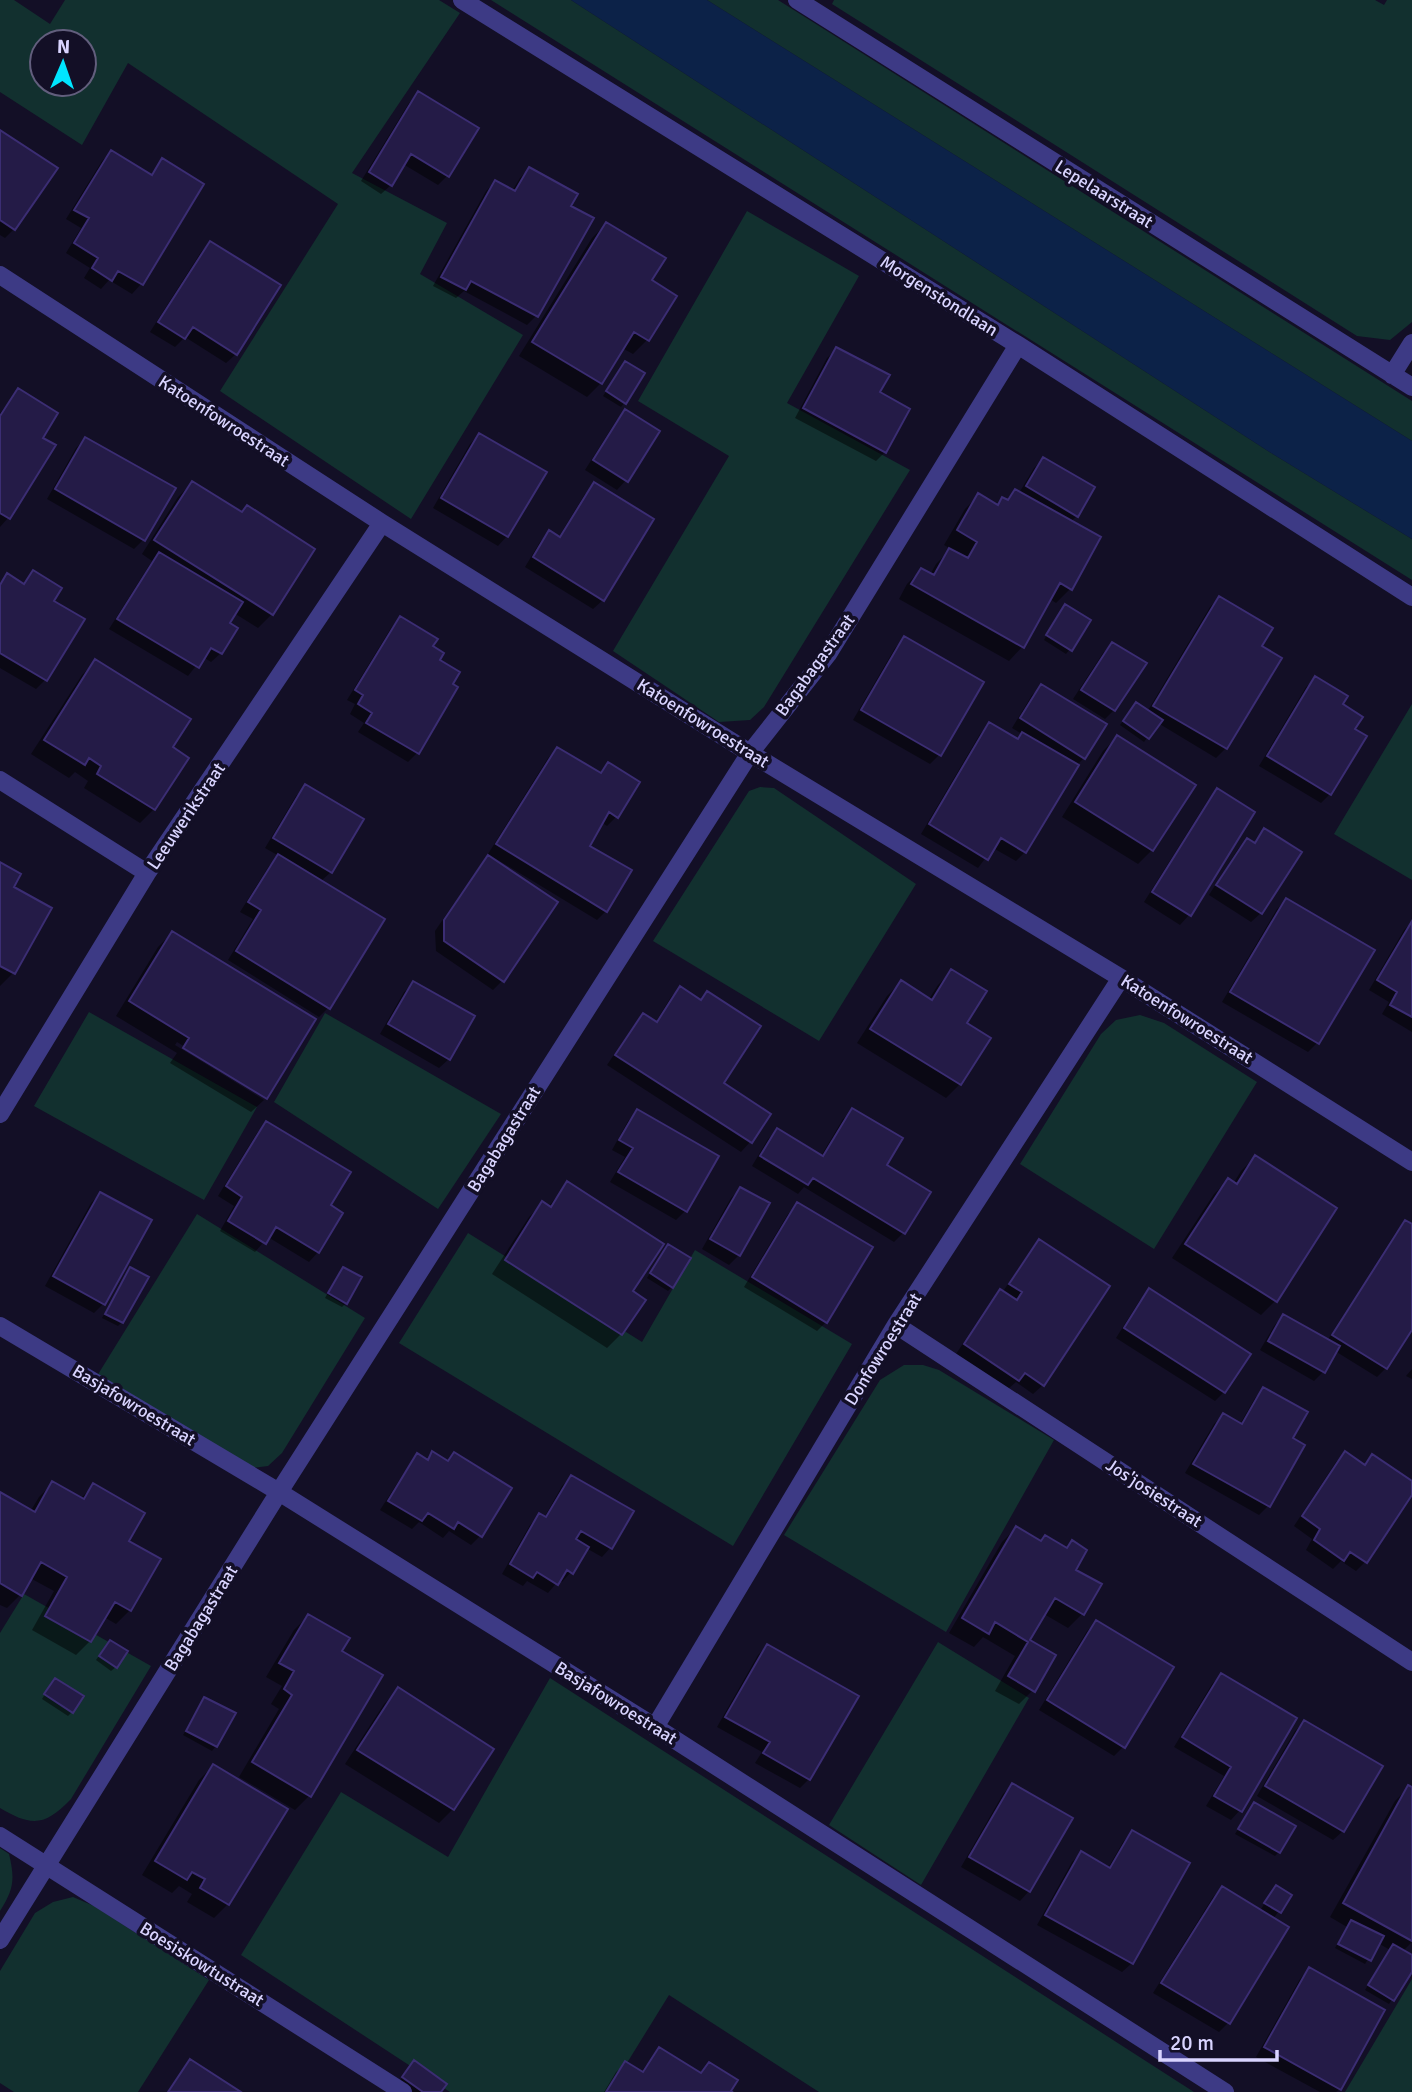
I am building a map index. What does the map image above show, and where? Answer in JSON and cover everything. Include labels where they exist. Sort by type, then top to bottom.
[{"type":"street","name":"Morgenstondlaan","points":[[461,0],[1018,345],[1412,597]]},
{"type":"street","name":"Lepelaarstraat","points":[[797,0],[1412,387]]},
{"type":"street","name":"Katoenfowroestraat","points":[[0,275],[382,523],[750,753],[1121,978],[1412,1162]]},
{"type":"street","points":[[1392,375],[1412,343]]},
{"type":"street","name":"Bagabagastraat","points":[[0,1940],[48,1867],[279,1492],[750,753],[828,654],[1018,345]]},
{"type":"street","name":"Leeuwerikstraat","points":[[0,1114],[147,873],[382,523]]},
{"type":"street","points":[[0,780],[147,873]]},
{"type":"street","name":"Donfowroestraat","points":[[655,1727],[896,1325],[1121,978]]},
{"type":"street","name":"Jos'josiestraat","points":[[896,1325],[1412,1662]]},
{"type":"street","name":"Basjafowroestraat","points":[[0,1326],[279,1492],[655,1727],[1225,2092]]},
{"type":"street","name":"Boesiskowtustraat","points":[[0,1836],[404,2092]]},
{"type":"green space","points":[[0,0],[14,0],[50,24],[65,0],[439,0],[460,13],[352,173],[447,223],[420,274],[523,335],[411,519],[220,391],[338,204],[128,63],[82,145],[0,92]]},
{"type":"green space","points":[[491,0],[571,0],[1268,451],[1412,539],[1412,580]]},
{"type":"green space","points":[[707,0],[778,0],[1412,401],[1412,441]]},
{"type":"green space","points":[[834,0],[1375,0],[1384,5],[1387,0],[1412,0],[1412,322],[1390,340],[1357,336],[832,4]]},
{"type":"green space","points":[[747,211],[859,276],[787,403],[910,470],[764,707],[750,720],[719,722],[613,651],[729,456],[638,401]]},
{"type":"green space","points":[[1412,704],[1412,880],[1334,834]]},
{"type":"green space","points":[[760,787],[774,788],[916,884],[819,1041],[653,941],[749,791]]},
{"type":"green space","points":[[89,1012],[257,1107],[204,1200],[34,1106]]},
{"type":"green space","points":[[325,1013],[501,1114],[438,1209],[274,1102]]},
{"type":"green space","points":[[1140,1015],[1164,1023],[1257,1082],[1154,1249],[1020,1164],[1101,1034],[1116,1020]]},
{"type":"green space","points":[[197,1214],[365,1318],[282,1453],[268,1466],[245,1469],[97,1376]]},
{"type":"green space","points":[[468,1233],[642,1342],[695,1250],[852,1344],[733,1546],[399,1343]]},
{"type":"green space","points":[[904,1365],[923,1365],[939,1370],[1054,1440],[946,1632],[784,1535],[880,1380]]},
{"type":"green space","points":[[24,1594],[151,1666],[71,1799],[46,1819],[38,1821],[21,1818],[0,1808],[0,1633]]},
{"type":"green space","points":[[938,1642],[1029,1698],[921,1885],[829,1825]]},
{"type":"green space","points":[[550,1678],[1194,2092],[819,2092],[669,1995],[609,2092],[450,2092],[241,1955],[341,1792],[448,1857]]},
{"type":"green space","points":[[0,1848],[9,1854],[12,1877],[11,1890],[0,1911]]},
{"type":"green space","points":[[73,1897],[94,1906],[209,1980],[138,2092],[14,2092],[0,2083],[0,1971],[35,1913],[53,1902]]},
{"type":"green space","points":[[1412,1979],[1412,2092],[1345,2092]]},
{"type":"water","points":[[571,0],[707,0],[1412,441],[1412,539],[1268,451]]},
{"type":"building","points":[[418,91],[479,128],[449,177],[411,154],[392,186],[369,172]]},
{"type":"building","points":[[0,130],[58,168],[15,230],[0,220]]},
{"type":"building","points":[[111,150],[152,175],[162,158],[204,184],[143,285],[118,271],[112,281],[92,268],[98,258],[74,243],[89,218],[74,210]]},
{"type":"building","points":[[529,167],[578,194],[571,206],[594,218],[538,317],[471,281],[466,290],[441,277],[495,180],[515,191]]},
{"type":"building","points":[[606,222],[666,258],[652,280],[677,296],[649,341],[634,332],[602,384],[532,342]]},
{"type":"building","points":[[210,241],[281,285],[237,355],[193,327],[185,339],[158,322]]},
{"type":"building","points":[[836,347],[890,375],[880,392],[910,409],[886,453],[803,408]]},
{"type":"building","points":[[625,361],[645,373],[626,404],[606,391]]},
{"type":"building","points":[[18,388],[58,413],[43,438],[56,445],[10,519],[0,513],[0,416]]},
{"type":"building","points":[[625,409],[660,431],[628,482],[593,460]]},
{"type":"building","points":[[479,433],[547,472],[508,537],[441,498]]},
{"type":"building","points":[[85,437],[176,488],[145,541],[55,489]]},
{"type":"building","points":[[1043,457],[1095,487],[1078,517],[1026,486]]},
{"type":"building","points":[[192,481],[242,512],[247,505],[315,549],[273,615],[154,540]]},
{"type":"building","points":[[594,482],[654,519],[604,601],[533,557],[549,530],[560,537]]},
{"type":"building","points":[[1015,489],[1101,537],[1072,590],[1060,583],[1024,648],[911,584],[921,568],[934,575],[949,548],[968,558],[977,542],[957,530],[978,493],[998,505],[1002,497],[1008,500]]},
{"type":"building","points":[[159,552],[243,602],[230,623],[238,628],[222,654],[211,648],[199,668],[117,619]]},
{"type":"building","points":[[33,570],[62,588],[54,601],[85,619],[47,681],[0,653],[0,585],[7,573],[24,584]]},
{"type":"building","points":[[1219,596],[1273,628],[1262,646],[1282,658],[1227,749],[1153,706]]},
{"type":"building","points":[[1065,604],[1091,620],[1072,651],[1046,635]]},
{"type":"building","points":[[400,616],[438,639],[433,646],[444,653],[440,660],[460,672],[453,684],[458,687],[419,754],[366,723],[372,713],[358,704],[363,695],[355,690]]},
{"type":"building","points":[[904,636],[984,682],[941,756],[861,710]]},
{"type":"building","points":[[1112,642],[1147,663],[1115,711],[1081,690]]},
{"type":"building","points":[[95,659],[191,719],[173,747],[189,758],[155,810],[97,774],[101,766],[89,758],[85,765],[44,740]]},
{"type":"building","points":[[1315,676],[1348,696],[1343,704],[1363,717],[1355,729],[1367,736],[1331,795],[1267,756]]},
{"type":"building","points":[[1041,684],[1107,724],[1085,759],[1020,718]]},
{"type":"building","points":[[1136,702],[1163,720],[1149,739],[1123,721]]},
{"type":"building","points":[[989,722],[1018,739],[1022,732],[1079,765],[1026,853],[1001,838],[988,860],[929,824]]},
{"type":"building","points":[[1117,735],[1196,785],[1153,851],[1075,802]]},
{"type":"building","points":[[557,747],[601,773],[608,762],[640,782],[618,818],[609,812],[590,846],[632,870],[607,912],[496,844]]},
{"type":"building","points":[[305,784],[364,819],[332,873],[273,838]]},
{"type":"building","points":[[1217,788],[1255,812],[1191,916],[1152,892]]},
{"type":"building","points":[[1264,828],[1302,852],[1262,914],[1216,885],[1247,838],[1255,843]]},
{"type":"building","points":[[278,854],[385,919],[330,1009],[236,951],[261,910],[248,902]]},
{"type":"building","points":[[488,855],[558,902],[504,982],[444,941],[444,920]]},
{"type":"building","points":[[0,862],[21,874],[14,887],[52,908],[15,974],[0,966]]},
{"type":"building","points":[[1286,898],[1375,950],[1319,1044],[1230,992]]},
{"type":"building","points":[[1412,921],[1412,1017],[1390,1005],[1397,992],[1377,980]]},
{"type":"building","points":[[172,931],[316,1019],[267,1099],[183,1048],[189,1038],[129,1001]]},
{"type":"building","points":[[951,969],[987,991],[967,1023],[991,1038],[961,1085],[870,1029],[901,980],[932,1000]]},
{"type":"building","points":[[413,981],[475,1016],[450,1060],[388,1024]]},
{"type":"building","points":[[680,986],[701,1000],[707,991],[761,1026],[724,1083],[771,1114],[752,1143],[615,1055],[643,1013],[657,1022]]},
{"type":"building","points":[[852,1108],[903,1138],[887,1165],[931,1192],[905,1234],[813,1178],[808,1185],[760,1156],[777,1128],[823,1156]]},
{"type":"building","points":[[637,1109],[719,1156],[687,1212],[618,1172],[633,1148],[619,1140]]},
{"type":"building","points":[[266,1121],[351,1172],[331,1205],[343,1213],[319,1253],[276,1227],[266,1244],[228,1221],[242,1197],[226,1186]]},
{"type":"building","points":[[1255,1155],[1337,1208],[1277,1302],[1185,1244],[1228,1178],[1237,1184]]},
{"type":"building","points":[[567,1181],[664,1244],[633,1291],[646,1300],[622,1335],[505,1260],[542,1201],[551,1207]]},
{"type":"building","points":[[740,1187],[770,1203],[740,1256],[710,1239]]},
{"type":"building","points":[[100,1192],[152,1220],[105,1305],[53,1276]]},
{"type":"building","points":[[797,1202],[873,1247],[827,1323],[752,1277]]},
{"type":"building","points":[[1405,1220],[1412,1224],[1412,1330],[1387,1369],[1332,1335]]},
{"type":"building","points":[[1039,1239],[1110,1286],[1044,1386],[1025,1373],[1019,1381],[964,1344],[1000,1289],[1017,1300],[1022,1292],[1009,1284]]},
{"type":"building","points":[[668,1244],[691,1258],[673,1288],[650,1273]]},
{"type":"building","points":[[130,1267],[149,1277],[123,1323],[105,1314]]},
{"type":"building","points":[[343,1267],[362,1277],[347,1304],[328,1293]]},
{"type":"building","points":[[1149,1288],[1251,1354],[1225,1393],[1124,1328]]},
{"type":"building","points":[[1283,1314],[1340,1346],[1325,1373],[1268,1341]]},
{"type":"building","points":[[1263,1387],[1308,1412],[1293,1438],[1305,1445],[1270,1507],[1193,1464],[1223,1413],[1242,1424]]},
{"type":"building","points":[[432,1451],[448,1461],[454,1452],[512,1488],[482,1537],[458,1522],[454,1529],[428,1513],[422,1521],[388,1501],[417,1453],[428,1460]]},
{"type":"building","points":[[1345,1451],[1365,1465],[1372,1454],[1412,1481],[1412,1495],[1367,1563],[1350,1552],[1344,1561],[1314,1540],[1320,1529],[1302,1516]]},
{"type":"building","points":[[571,1475],[634,1511],[612,1549],[581,1531],[576,1539],[589,1547],[573,1574],[567,1570],[558,1585],[537,1572],[533,1578],[510,1564],[539,1513],[546,1517]]},
{"type":"building","points":[[52,1481],[84,1499],[93,1483],[145,1513],[129,1541],[161,1559],[131,1611],[115,1602],[91,1642],[45,1616],[67,1577],[41,1562],[22,1596],[0,1583],[0,1492],[35,1512]]},
{"type":"building","points":[[1016,1526],[1041,1541],[1045,1535],[1067,1548],[1072,1540],[1087,1550],[1076,1570],[1102,1584],[1084,1615],[1055,1598],[1030,1640],[1056,1655],[1035,1692],[1008,1676],[1028,1642],[995,1622],[989,1634],[962,1618]]},
{"type":"building","points":[[308,1614],[350,1638],[342,1651],[383,1675],[311,1797],[252,1762],[292,1695],[284,1689],[294,1671],[279,1663]]},
{"type":"building","points":[[1096,1620],[1174,1667],[1125,1748],[1047,1700]]},
{"type":"building","points":[[110,1640],[128,1651],[117,1668],[99,1656]]},
{"type":"building","points":[[767,1644],[859,1696],[810,1780],[763,1753],[770,1742],[725,1717]]},
{"type":"building","points":[[1221,1673],[1297,1718],[1242,1812],[1214,1796],[1231,1767],[1182,1737]]},
{"type":"building","points":[[55,1678],[84,1696],[73,1713],[44,1694]]},
{"type":"building","points":[[398,1687],[494,1749],[454,1810],[357,1750]]},
{"type":"building","points":[[204,1697],[236,1713],[217,1747],[186,1731]]},
{"type":"building","points":[[1304,1720],[1383,1766],[1344,1832],[1265,1786]]},
{"type":"building","points":[[213,1764],[288,1809],[229,1905],[200,1888],[205,1879],[192,1872],[187,1880],[155,1861]]},
{"type":"building","points":[[1012,1783],[1073,1818],[1030,1892],[969,1857]]},
{"type":"building","points":[[1408,1785],[1412,1787],[1412,1941],[1343,1903]]},
{"type":"building","points":[[1254,1802],[1296,1826],[1280,1853],[1238,1829]]},
{"type":"building","points":[[1132,1830],[1190,1863],[1133,1964],[1045,1915],[1081,1851],[1110,1868]]},
{"type":"building","points":[[1276,1885],[1292,1895],[1281,1913],[1264,1903]]},
{"type":"building","points":[[1222,1886],[1289,1927],[1230,2024],[1161,1983]]},
{"type":"building","points":[[1351,1920],[1384,1936],[1371,1961],[1338,1944]]},
{"type":"building","points":[[1393,1944],[1412,1955],[1412,1972],[1394,2001],[1368,1985]]},
{"type":"building","points":[[1309,1967],[1385,2010],[1341,2090],[1264,2047]]},
{"type":"building","points":[[659,2047],[701,2073],[709,2062],[738,2080],[731,2091],[733,2092],[606,2092],[625,2061],[643,2072]]},
{"type":"building","points":[[190,2059],[241,2092],[168,2092]]},
{"type":"building","points":[[414,2060],[447,2084],[441,2092],[423,2092],[402,2077]]}]
